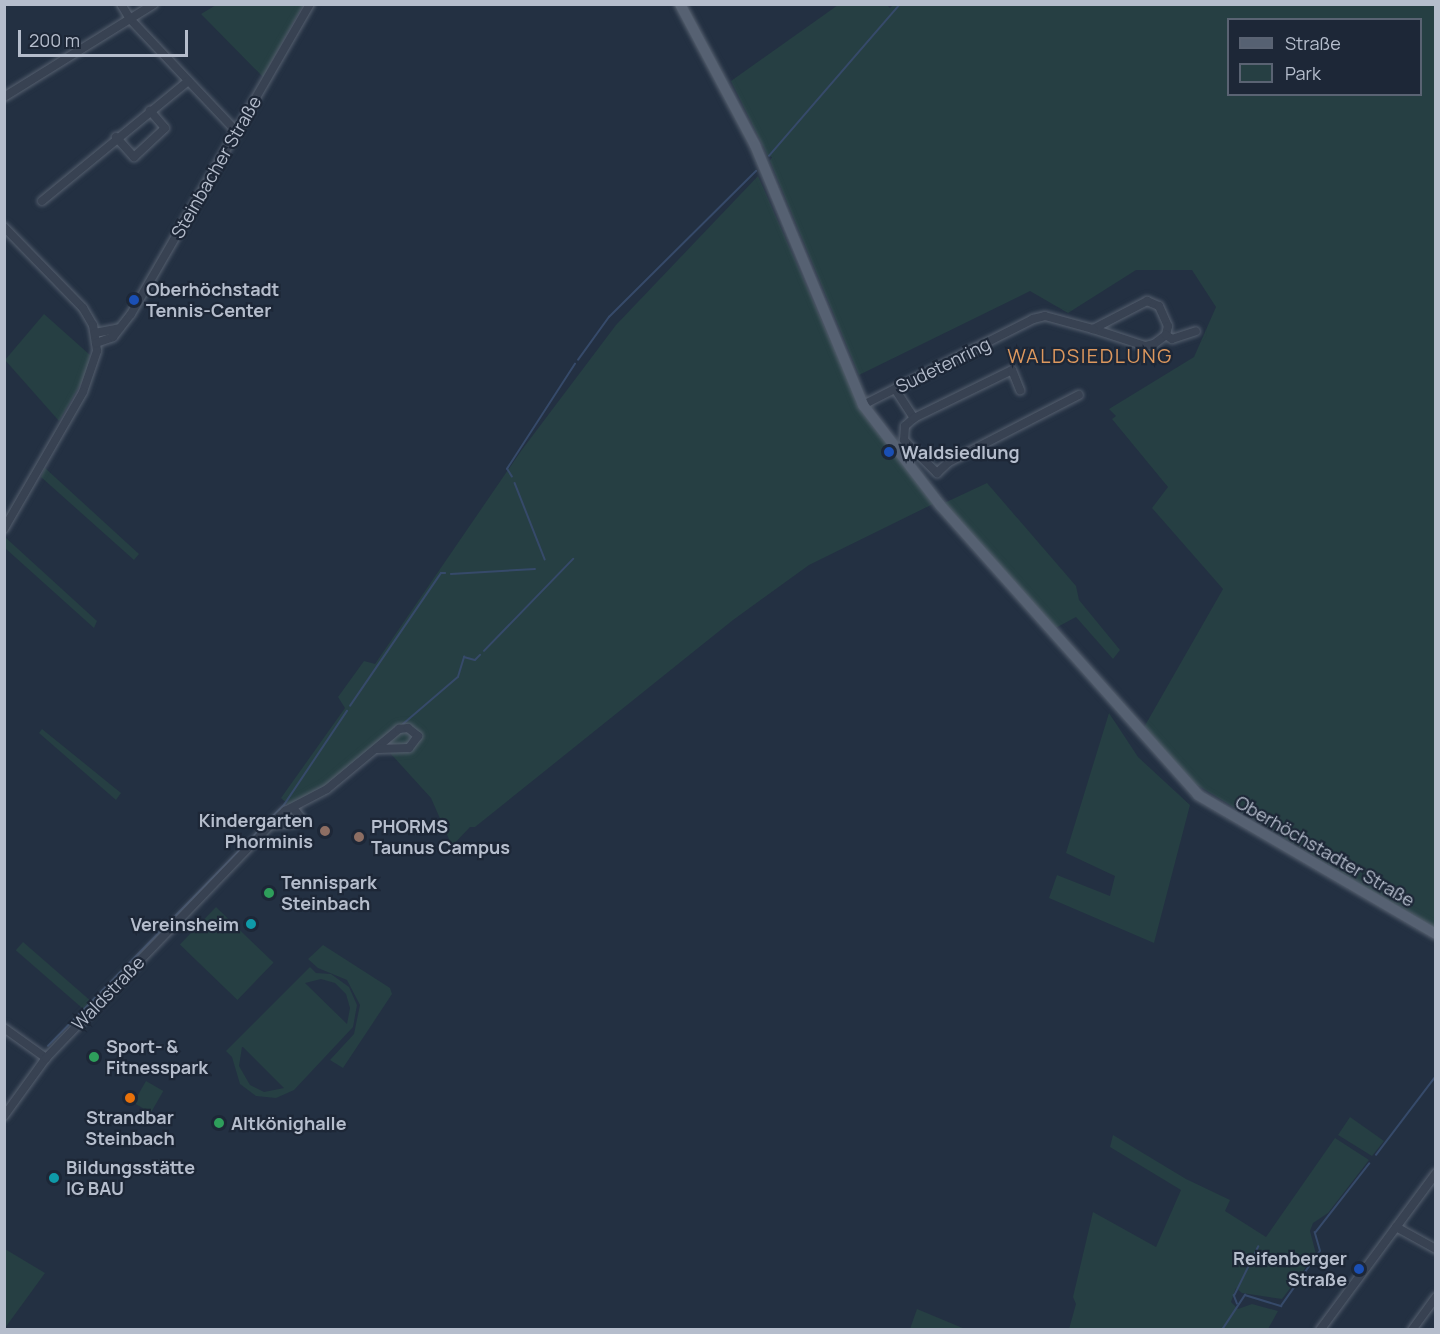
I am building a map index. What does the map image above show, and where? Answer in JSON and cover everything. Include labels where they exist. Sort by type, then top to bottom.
[{"type":"main road","name":"Oberhöchstadter Straße","points":[[680,4],[723,82],[763,163],[863,405],[940,505],[1198,795],[1436,934]]},
{"type":"street","points":[[121,4],[130,19],[237,132]]},
{"type":"street","points":[[4,97],[154,4]]},
{"type":"street","name":"Steinbacher Straße","points":[[96,338],[113,337],[120,328],[310,4]]},
{"type":"street","points":[[42,201],[116,137],[188,81]]},
{"type":"street","points":[[116,137],[134,157],[165,128],[150,111]]},
{"type":"street","points":[[4,227],[83,308],[96,338],[90,379],[4,529]]},
{"type":"street","points":[[1093,329],[1147,301],[1166,315],[1166,335]]},
{"type":"street","name":"Sudetenring","points":[[863,405],[1033,319],[1046,316],[1145,346],[1166,335],[1172,339],[1196,331]]},
{"type":"street","points":[[1020,390],[1012,370],[914,418],[902,434],[904,440],[937,473],[949,462],[1079,395]]},
{"type":"street","points":[[895,389],[914,418]]},
{"type":"street","name":"Waldstraße","points":[[4,1116],[46,1058],[285,811],[294,809],[327,789],[399,729],[412,730],[418,736],[417,742],[409,748],[376,749]]},
{"type":"street","name":"Waldstraße","points":[[270,825],[295,824],[300,817],[294,809]]},
{"type":"street","points":[[4,1028],[46,1058]]},
{"type":"street","points":[[1320,1329],[1436,1173]]},
{"type":"street","points":[[1396,1227],[1436,1249]]},
{"type":"street","points":[[1412,1329],[1436,1297]]},
{"type":"green space","points":[[894,4],[1435,5],[1435,930],[1194,783],[1143,729],[1223,589],[1152,508],[1168,487],[1112,419],[1116,416],[1109,409],[1194,357],[1216,307],[1192,270],[1136,270],[1068,313],[1030,291],[859,375],[770,161],[772,157],[768,156],[731,81],[838,5],[887,5],[890,8]]},
{"type":"green space","points":[[216,5],[303,5],[263,77],[201,14]]},
{"type":"green space","points":[[758,176],[861,410],[935,503],[809,565],[733,620],[475,827],[470,827],[452,846],[431,798],[381,743],[320,793],[293,809],[281,798],[345,708],[338,697],[364,661],[375,664],[521,451],[616,325]]},
{"type":"green space","points":[[44,314],[90,355],[86,375],[59,421],[5,360]]},
{"type":"green space","points":[[45,468],[139,554],[134,560],[41,477]]},
{"type":"green space","points":[[987,483],[1076,586],[1079,600],[1120,650],[1113,659],[1076,617],[1050,631],[940,505]]},
{"type":"green space","points":[[6,538],[97,621],[94,628],[5,548]]},
{"type":"green space","points":[[1109,713],[1138,757],[1190,805],[1154,943],[1049,898],[1057,875],[1110,896],[1115,876],[1066,853]]},
{"type":"green space","points":[[42,729],[121,793],[116,800],[39,733]]},
{"type":"green space","points":[[216,907],[274,963],[237,1000],[180,944]]},
{"type":"green space","points":[[23,942],[94,1004],[87,1012],[16,950]]},
{"type":"green space","points":[[323,945],[390,988],[392,994],[343,1068],[330,1060],[354,1034],[360,1005],[347,980],[318,968],[308,959]]},
{"type":"green space","points":[[310,967],[316,973],[331,974],[349,987],[357,1005],[353,1027],[294,1090],[276,1098],[256,1096],[240,1084],[232,1057],[226,1051]],"holes":[[[321,979],[335,983],[346,994],[350,1008],[347,1024],[305,983]],[[243,1047],[284,1088],[264,1092],[250,1085],[239,1066]]]},
{"type":"green space","points":[[146,1081],[163,1091],[151,1113],[134,1103]]},
{"type":"green space","points":[[1350,1117],[1384,1141],[1372,1156],[1338,1135]]},
{"type":"green space","points":[[1113,1135],[1186,1179],[1230,1200],[1225,1211],[1266,1237],[1335,1138],[1369,1160],[1328,1213],[1313,1223],[1310,1231],[1316,1254],[1282,1299],[1242,1293],[1236,1288],[1231,1302],[1238,1309],[1252,1304],[1278,1311],[1268,1329],[1069,1329],[1076,1304],[1073,1297],[1093,1212],[1156,1247],[1181,1190],[1110,1147]]},
{"type":"green space","points":[[5,1249],[45,1273],[4,1328]]},
{"type":"green space","points":[[917,1309],[965,1329],[910,1329]]},
{"type":"waterway","points":[[769,156],[900,4]]},
{"type":"waterway","points":[[578,360],[609,317],[756,171]]},
{"type":"waterway","points":[[512,477],[507,469],[575,364]]},
{"type":"waterway","points":[[515,483],[545,559]]},
{"type":"waterway","points":[[484,651],[573,559]]},
{"type":"waterway","points":[[451,574],[535,569]]},
{"type":"waterway","points":[[350,706],[441,573],[445,573]]},
{"type":"waterway","points":[[403,724],[458,677],[464,657],[475,660],[480,655]]},
{"type":"waterway","points":[[48,1046],[284,805],[347,711]]},
{"type":"waterway","points":[[1376,1155],[1436,1076]]},
{"type":"waterway","points":[[1222,1330],[1245,1295],[1281,1306],[1320,1251],[1315,1233],[1369,1164]]},
{"type":"waterway","points":[[1237,1304],[1234,1296],[1258,1247]]},
{"type":"place","name":"Oberhöchstadt Tennis-Center","points":[[134,300]]},
{"type":"place","name":"Waldsiedlung","points":[[889,452]]},
{"type":"place","name":"Kindergarten Phorminis","points":[[325,831]]},
{"type":"place","name":"PHORMS Taunus Campus","points":[[359,837]]},
{"type":"place","name":"Tennispark Steinbach","points":[[269,893]]},
{"type":"place","name":"Vereinsheim","points":[[251,924]]},
{"type":"place","name":"Sport- & Fitnesspark","points":[[94,1057]]},
{"type":"place","name":"Strandbar Steinbach","points":[[130,1098]]},
{"type":"place","name":"Altkönighalle","points":[[219,1123]]},
{"type":"place","name":"Bildungsstätte IG BAU","points":[[54,1178]]},
{"type":"place","name":"Reifenberger Straße","points":[[1359,1269]]},
{"type":"district","name":"WALDSIEDLUNG","points":[[1090,355]]}]
